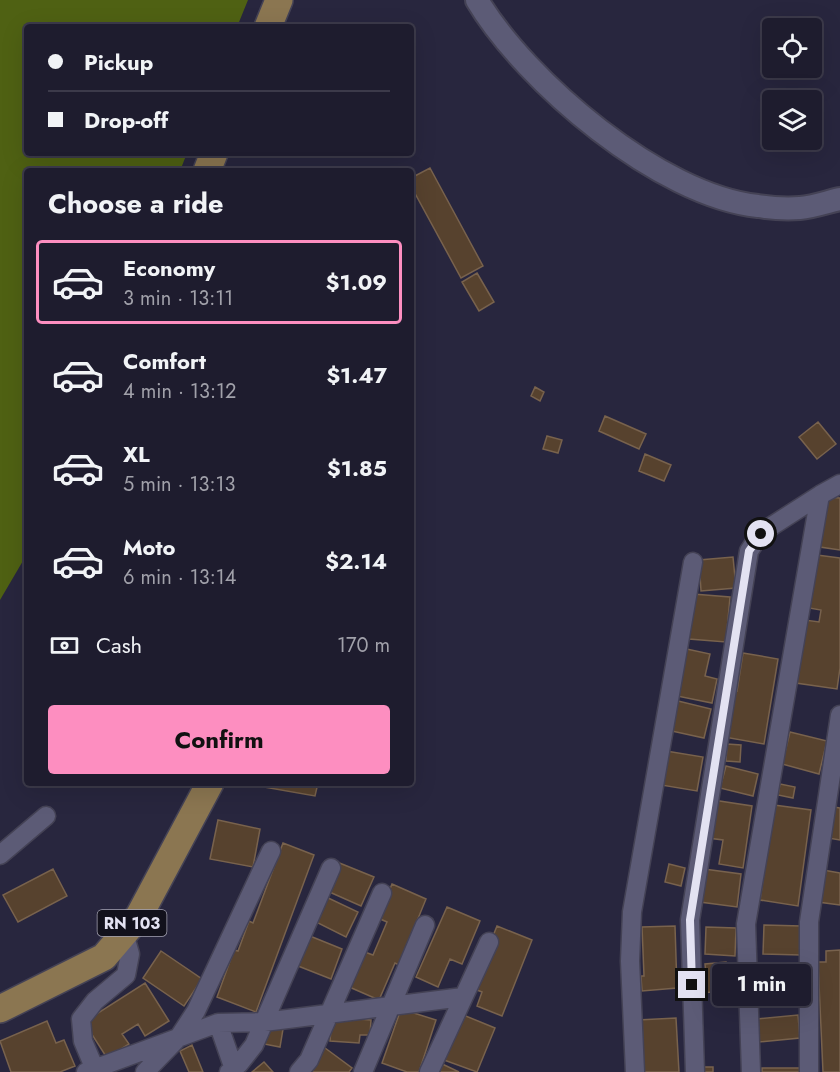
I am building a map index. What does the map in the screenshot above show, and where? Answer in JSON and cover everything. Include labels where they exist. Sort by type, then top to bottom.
[{"type":"main road","points":[[269,24],[279,0]]},
{"type":"main road","name":"RN 103","points":[[0,1009],[104,957],[139,916],[208,786]]},
{"type":"street","points":[[477,0],[491,24],[525,64],[582,116],[635,156],[694,188],[756,206],[800,208],[840,199]]},
{"type":"street","points":[[695,1072],[690,920],[749,551],[761,534],[840,484]]},
{"type":"street","points":[[751,1072],[746,924],[820,495]]},
{"type":"street","points":[[634,1072],[630,961],[632,912],[693,562]]},
{"type":"street","points":[[809,1072],[809,922],[840,715]]},
{"type":"street","points":[[0,855],[46,816]]},
{"type":"street","points":[[145,1072],[179,1037],[196,1011],[271,851]]},
{"type":"street","points":[[218,1023],[232,1070],[254,1045],[331,868]]},
{"type":"street","points":[[299,1072],[309,1060],[382,893]]},
{"type":"street","points":[[363,1072],[393,1006],[425,925]]},
{"type":"street","points":[[124,933],[130,954],[126,975],[95,1001],[81,1019],[83,1041],[92,1071],[218,1023],[264,1022],[463,997]]},
{"type":"street","points":[[429,1072],[489,942]]},
{"type":"green space","points":[[0,0],[248,0],[238,24],[24,24],[24,156],[186,156],[181,168],[24,168],[24,559],[0,600]]},
{"type":"building","points":[[430,168],[483,266],[461,278],[414,192],[414,176]]},
{"type":"building","points":[[477,273],[494,302],[479,311],[462,282]]},
{"type":"building","points":[[535,387],[544,392],[540,401],[531,396]]},
{"type":"building","points":[[605,416],[646,434],[639,449],[599,431]]},
{"type":"building","points":[[818,422],[836,444],[817,459],[799,437]]},
{"type":"building","points":[[547,436],[562,440],[558,453],[543,449]]},
{"type":"building","points":[[645,454],[671,465],[664,481],[639,471]]},
{"type":"building","points":[[827,497],[840,498],[840,550],[820,547]]},
{"type":"building","points":[[817,555],[840,558],[840,668],[837,689],[796,683],[805,620],[819,622],[821,610],[809,608]]},
{"type":"building","points":[[733,557],[736,588],[701,591],[699,560]]},
{"type":"building","points":[[693,594],[730,597],[726,642],[689,639]]},
{"type":"building","points":[[682,648],[710,654],[705,676],[717,679],[712,703],[672,695]]},
{"type":"building","points":[[743,653],[778,659],[764,744],[724,737],[734,690],[737,691]]},
{"type":"building","points":[[674,700],[711,709],[704,738],[667,730]]},
{"type":"building","points":[[790,732],[827,741],[819,774],[782,764]]},
{"type":"building","points":[[727,744],[741,745],[740,762],[726,761]]},
{"type":"building","points":[[666,751],[703,757],[697,791],[661,785]]},
{"type":"building","points":[[726,766],[758,774],[753,796],[720,788]]},
{"type":"building","points":[[780,784],[795,787],[793,798],[778,795]]},
{"type":"building","points":[[258,786],[317,786],[315,796]]},
{"type":"building","points":[[713,800],[752,806],[743,868],[719,864],[723,840],[708,838]]},
{"type":"building","points":[[774,805],[811,810],[798,906],[760,900]]},
{"type":"building","points":[[834,807],[840,808],[840,840],[828,838]]},
{"type":"building","points":[[218,820],[260,829],[253,867],[210,859]]},
{"type":"building","points":[[283,843],[314,855],[256,1012],[217,997],[234,950],[238,951],[249,921],[253,923]]},
{"type":"building","points":[[337,862],[374,877],[361,906],[325,890]]},
{"type":"building","points":[[669,864],[685,868],[681,886],[665,882]]},
{"type":"building","points":[[53,869],[67,896],[18,922],[3,895]]},
{"type":"building","points":[[704,869],[741,874],[737,907],[700,902]]},
{"type":"building","points":[[823,870],[840,873],[840,905],[818,902]]},
{"type":"building","points":[[392,884],[426,899],[399,965],[395,963],[379,1000],[347,986],[362,951],[373,955],[387,922],[378,918]]},
{"type":"building","points":[[324,896],[358,912],[346,937],[312,920]]},
{"type":"building","points":[[447,907],[480,921],[462,964],[450,959],[438,987],[416,977]]},
{"type":"building","points":[[764,925],[801,926],[801,955],[763,954]]},
{"type":"building","points":[[497,926],[532,940],[502,1016],[477,1006],[482,992],[472,988]]},
{"type":"building","points":[[675,926],[677,988],[642,991],[641,976],[644,976],[642,927]]},
{"type":"building","points":[[706,927],[736,928],[735,956],[705,954]]},
{"type":"building","points":[[305,934],[342,949],[331,979],[293,964]]},
{"type":"building","points":[[840,950],[840,1072],[823,1072],[818,962],[826,962],[826,951]]},
{"type":"building","points":[[161,951],[202,979],[184,1006],[143,978]]},
{"type":"building","points":[[726,962],[728,991],[699,993],[697,975],[706,975],[705,964]]},
{"type":"building","points":[[145,983],[169,1021],[145,1036],[138,1024],[122,1034],[129,1044],[107,1058],[84,1022]]},
{"type":"building","points":[[401,1009],[436,1020],[419,1072],[407,1072],[382,1063]]},
{"type":"building","points":[[456,1012],[495,1028],[477,1072],[444,1060]]},
{"type":"building","points":[[798,1015],[800,1038],[759,1042],[757,1019]]},
{"type":"building","points":[[332,1017],[371,1020],[370,1035],[360,1035],[359,1043],[330,1041]]},
{"type":"building","points":[[676,1018],[679,1072],[641,1072],[638,1020]]},
{"type":"building","points":[[47,1021],[56,1043],[64,1040],[75,1066],[60,1072],[11,1072],[0,1041]]},
{"type":"building","points":[[268,1025],[283,1029],[280,1047],[264,1044]]},
{"type":"building","points":[[192,1045],[203,1072],[189,1072],[180,1051]]},
{"type":"building","points":[[321,1045],[352,1068],[349,1072],[301,1072]]},
{"type":"building","points":[[264,1062],[273,1072],[252,1072]]},
{"type":"building","points":[[438,1062],[459,1072],[434,1072]]},
{"type":"building","points":[[698,1067],[713,1067],[713,1072],[698,1072]]},
{"type":"building","points":[[762,1068],[801,1068],[801,1072],[762,1072]]},
{"type":"route","points":[[692,985],[690,920],[749,551],[761,534]]}]
